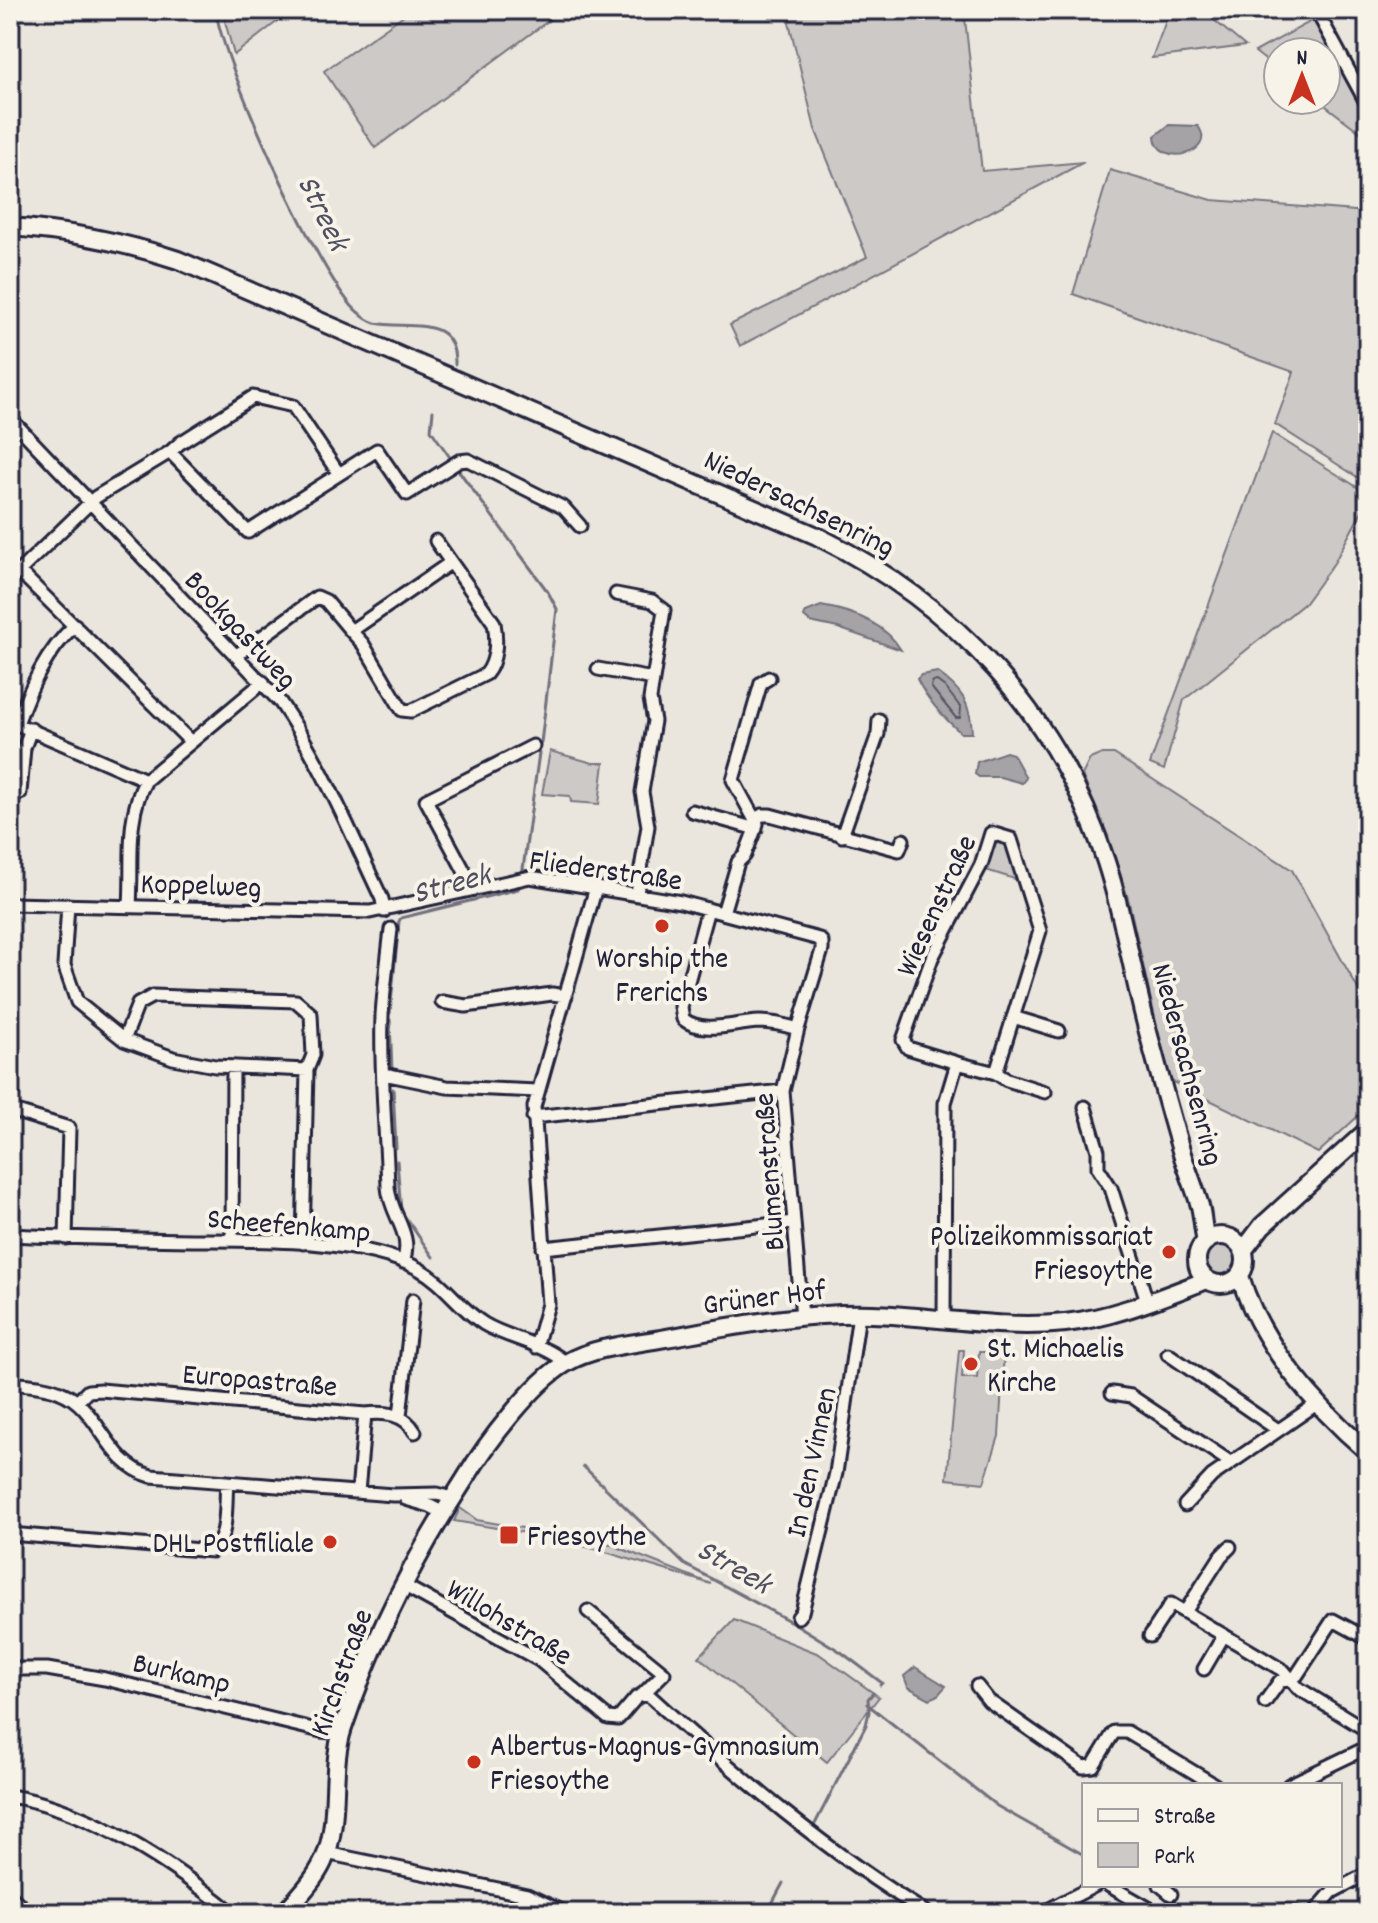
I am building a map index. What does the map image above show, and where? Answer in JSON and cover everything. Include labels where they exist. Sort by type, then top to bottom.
[{"type":"main road","name":"Niedersachsenring","points":[[10,227],[87,235],[178,260],[817,536],[895,579],[938,612],[972,643],[1035,717],[1086,810],[1117,899],[1148,1032],[1200,1208],[1226,1242]]},
{"type":"main road","points":[[1368,1130],[1262,1226],[1199,1253],[1203,1273],[1233,1280],[1282,1357],[1318,1403],[1368,1452]]},
{"type":"main road","points":[[1226,1242],[1245,1264],[1233,1280]]},
{"type":"main road","name":"Grüner Hof","points":[[448,1506],[494,1438],[536,1388],[560,1367],[601,1350],[802,1317],[859,1314],[1032,1324],[1066,1323],[1097,1318],[1147,1301],[1203,1273]]},
{"type":"main road","name":"Kirchstraße","points":[[291,1911],[316,1875],[326,1853],[342,1733],[367,1664],[448,1506]]},
{"type":"main road","points":[[10,1899],[25,1913]]},
{"type":"street","points":[[1319,11],[1365,93],[1368,106]]},
{"type":"street","points":[[190,741],[75,625],[14,575],[90,502],[253,397],[293,406],[339,474]]},
{"type":"street","name":"Bookgastweg","points":[[10,418],[263,682],[304,737],[387,910]]},
{"type":"street","points":[[170,452],[248,532],[377,450],[407,494],[459,461],[468,460],[564,508],[580,526]]},
{"type":"street","points":[[237,655],[317,597],[326,601],[363,644],[402,710],[411,711],[486,674],[494,656],[494,623],[436,541]]},
{"type":"street","points":[[351,631],[450,563]]},
{"type":"street","points":[[616,594],[652,601],[664,610],[650,699],[654,721],[642,792],[648,826],[637,893]]},
{"type":"street","points":[[75,625],[50,653],[14,722],[146,780]]},
{"type":"street","points":[[598,669],[653,679]]},
{"type":"street","points":[[755,824],[733,780],[761,683],[769,678]]},
{"type":"street","points":[[130,905],[133,813],[146,780],[263,682]]},
{"type":"street","points":[[842,836],[878,734],[879,720]]},
{"type":"street","points":[[20,793],[24,748],[31,729]]},
{"type":"street","points":[[474,889],[426,800],[533,746]]},
{"type":"street","points":[[692,811],[755,824]]},
{"type":"street","points":[[723,913],[738,862],[745,855],[755,824],[762,815],[899,850],[903,840]]},
{"type":"street","name":"Wiesenstraße","points":[[996,1073],[1040,931],[1011,839],[991,833],[981,865],[932,958],[903,1040],[908,1048],[996,1073],[1007,1080],[1045,1092]]},
{"type":"street","name":"Fliederstraße","points":[[387,910],[521,878],[637,893],[815,937]]},
{"type":"street","points":[[560,1367],[536,1347],[548,1304],[533,1117],[537,1091],[596,887]]},
{"type":"street","name":"Koppelweg","points":[[10,904],[340,912],[387,910]]},
{"type":"street","points":[[68,905],[64,965],[77,1002],[124,1040],[173,1058],[215,1066],[307,1070]]},
{"type":"street","points":[[708,909],[681,1007],[683,1019],[692,1025],[777,1023],[798,1029]]},
{"type":"street","points":[[391,929],[382,1016],[384,1074],[389,1192],[397,1221],[406,1235],[408,1245],[403,1262]]},
{"type":"street","name":"Blumenstraße","points":[[802,1317],[783,1091],[823,946],[815,937]]},
{"type":"street","points":[[442,1002],[466,1006],[552,994],[566,996]]},
{"type":"street","points":[[124,1040],[138,1004],[153,996],[296,1001],[311,1014],[313,1055],[307,1070],[303,1243]]},
{"type":"street","points":[[1013,1017],[1059,1031]]},
{"type":"street","points":[[944,1319],[945,1103],[957,1063]]},
{"type":"street","points":[[232,1240],[233,1067]]},
{"type":"street","points":[[384,1074],[447,1087],[537,1091]]},
{"type":"street","points":[[533,1117],[783,1091]]},
{"type":"street","points":[[1085,1107],[1098,1151],[1098,1168],[1111,1188],[1147,1301]]},
{"type":"street","points":[[10,1110],[69,1128],[66,1238]]},
{"type":"street","points":[[543,1248],[794,1222]]},
{"type":"street","name":"Scheefenkamp","points":[[10,1235],[303,1243],[359,1251],[419,1269],[440,1284],[479,1321],[536,1347]]},
{"type":"street","points":[[400,1416],[413,1300]]},
{"type":"street","name":"In den Vinnen","points":[[798,1617],[802,1612],[836,1473],[859,1314]]},
{"type":"street","points":[[1168,1354],[1278,1430]]},
{"type":"street","points":[[10,1383],[61,1392],[77,1402],[120,1458],[137,1472],[168,1478],[393,1495],[437,1494],[448,1506]]},
{"type":"street","name":"Europastraße","points":[[77,1402],[88,1391],[101,1390],[365,1414],[358,1492]]},
{"type":"street","points":[[1112,1393],[1131,1396],[1230,1462]]},
{"type":"street","points":[[1185,1505],[1230,1462],[1318,1403]]},
{"type":"street","points":[[365,1414],[400,1416],[415,1432]]},
{"type":"street","points":[[10,1534],[212,1551],[219,1547],[222,1538],[227,1482]]},
{"type":"street","points":[[1185,1612],[1230,1547]]},
{"type":"street","name":"Willohstraße","points":[[405,1586],[539,1660],[608,1718],[618,1719],[643,1694]]},
{"type":"street","points":[[1150,1636],[1171,1604],[1284,1671],[1298,1688],[1368,1731]]},
{"type":"street","points":[[588,1611],[664,1673],[643,1694],[651,1697],[810,1834],[927,1913]]},
{"type":"street","points":[[1265,1702],[1280,1681],[1291,1680],[1297,1675],[1333,1620],[1368,1639]]},
{"type":"street","points":[[1204,1669],[1224,1635]]},
{"type":"street","name":"Burkamp","points":[[10,1669],[47,1669],[93,1676],[321,1731],[342,1733]]},
{"type":"street","points":[[977,1686],[989,1701],[1083,1767],[1093,1766],[1114,1732],[1127,1732],[1212,1783]]},
{"type":"street","points":[[1293,1783],[1368,1747]]},
{"type":"street","points":[[10,1796],[69,1812],[115,1834],[233,1913]]},
{"type":"street","points":[[326,1853],[527,1895],[565,1913]]},
{"type":"street","points":[[1342,1887],[1368,1873]]},
{"type":"street","points":[[1042,1913],[1092,1887]]},
{"type":"street","points":[[1112,1887],[1157,1913]]},
{"type":"street","points":[[1162,1887],[1171,1894]]},
{"type":"street","points":[[1314,1913],[1332,1892],[1341,1887]]},
{"type":"street","points":[[1282,1911],[1298,1913]]},
{"type":"green space","points":[[222,10],[292,10],[234,55]]},
{"type":"green space","points":[[411,10],[563,10],[375,148],[324,71]]},
{"type":"green space","points":[[786,10],[964,10],[982,171],[1084,162],[740,346],[730,325],[867,257],[815,129]]},
{"type":"green space","points":[[1170,10],[1202,10],[1245,46],[1152,58]]},
{"type":"green space","points":[[1315,19],[1324,36],[1284,36]]},
{"type":"green space","points":[[1342,71],[1368,122],[1368,138],[1339,116],[1342,116]]},
{"type":"green space","points":[[1110,170],[1212,200],[1368,212],[1368,484],[1275,424],[1294,372],[1073,294]]},
{"type":"green space","points":[[1272,433],[1368,494],[1368,500],[1334,563],[1305,603],[1184,700],[1164,770],[1150,764]]},
{"type":"green space","points":[[550,751],[604,763],[599,804],[571,802],[570,796],[542,794]]},
{"type":"green space","points":[[1102,754],[1114,754],[1292,870],[1368,1007],[1368,1107],[1318,1153],[1169,1080],[1128,898],[1108,836],[1082,775],[1090,759]]},
{"type":"green space","points":[[999,840],[1009,847],[1021,881],[986,870],[992,844]]},
{"type":"green space","points":[[1221,1244],[1233,1249],[1238,1261],[1233,1273],[1221,1278],[1209,1273],[1204,1261],[1209,1249]]},
{"type":"green space","points":[[959,1350],[964,1350],[962,1378],[977,1378],[979,1352],[1004,1352],[999,1436],[984,1483],[947,1479]]},
{"type":"green space","points":[[460,1508],[477,1520],[579,1538],[584,1534],[711,1584],[599,1550],[533,1534],[454,1521]]},
{"type":"green space","points":[[734,1620],[819,1654],[879,1697],[827,1762],[699,1657]]},
{"type":"water","points":[[1169,125],[1198,126],[1202,136],[1200,144],[1185,154],[1165,152],[1158,146],[1155,136]]},
{"type":"water","points":[[821,606],[866,619],[886,632],[901,650],[838,628],[810,622],[804,617],[806,612]]},
{"type":"water","points":[[937,672],[963,698],[972,733],[961,733],[921,687],[917,679],[921,675]]},
{"type":"water","points":[[1006,752],[1013,754],[1026,778],[1022,783],[975,774],[977,762]]},
{"type":"water","points":[[915,1667],[946,1686],[937,1696],[930,1699],[908,1687],[904,1676]]},
{"type":"waterway","name":"Streek","points":[[216,10],[235,74],[254,120],[299,218],[343,294],[373,322],[438,330],[447,337],[453,348],[455,364]]},
{"type":"waterway","name":"Streek","points":[[433,411],[431,430],[449,456]]},
{"type":"waterway","name":"Streek","points":[[459,471],[548,592],[557,609],[541,743]]},
{"type":"waterway","name":"Streek","points":[[522,876],[539,753]]},
{"type":"waterway","name":"Streek","points":[[390,1013],[401,918],[518,889],[521,884]]},
{"type":"waterway","name":"Streek","points":[[390,1020],[392,1071]]},
{"type":"waterway","name":"Streek","points":[[393,1089],[396,1148]]},
{"type":"waterway","name":"Streek","points":[[397,1161],[401,1211],[433,1257]]},
{"type":"waterway","name":"Streek","points":[[583,1466],[684,1564],[841,1652],[882,1683],[880,1685]]},
{"type":"waterway","name":"Streek","points":[[815,1824],[866,1725],[868,1699],[873,1693]]},
{"type":"waterway","points":[[867,1704],[997,1806],[1082,1854]]},
{"type":"waterway","name":"Streek","points":[[767,1913],[783,1883]]},
{"type":"waterway","points":[[1151,1903],[1168,1913]]},
{"type":"place","name":"Worship the Frerichs","points":[[662,926]]},
{"type":"place","name":"Polizeikommissariat Friesoythe","points":[[1169,1252]]},
{"type":"place","name":"St. Michaelis Kirche","points":[[971,1364]]},
{"type":"place","name":"Friesoythe","points":[[509,1535]]},
{"type":"place","name":"DHL Postfiliale","points":[[330,1542]]},
{"type":"place","name":"Albertus-Magnus-Gymnasium Friesoythe","points":[[474,1762]]}]
